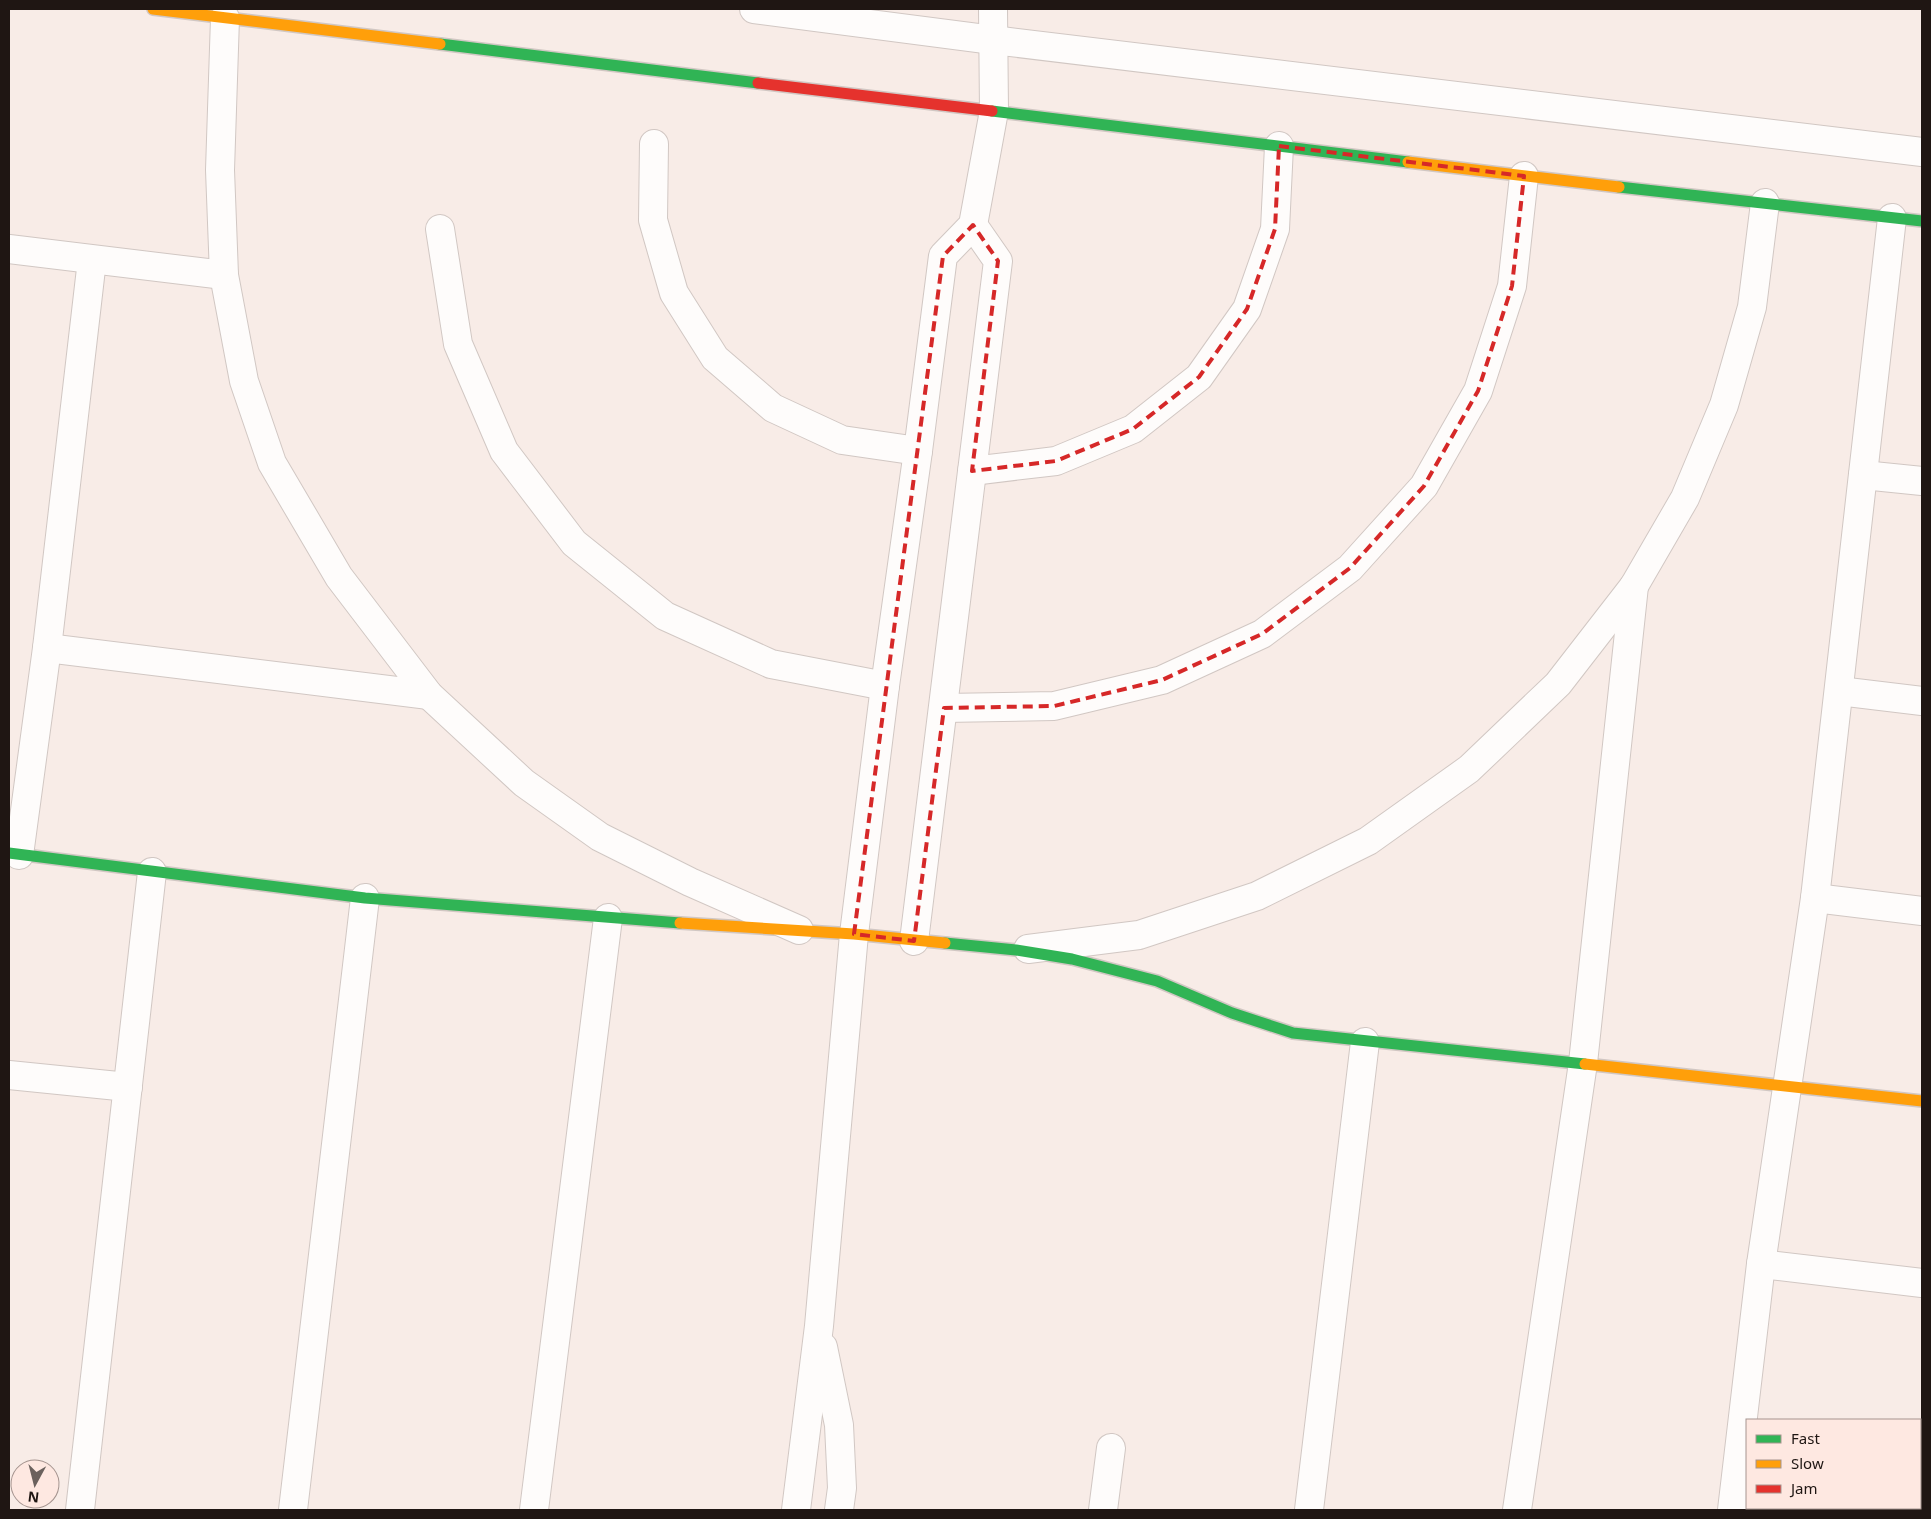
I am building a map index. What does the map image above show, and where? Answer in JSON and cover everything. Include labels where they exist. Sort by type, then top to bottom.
[{"type":"street","points":[[154,9],[1524,176],[1922,221]]},
{"type":"street","points":[[754,9],[993,40],[1922,152]]},
{"type":"street","points":[[796,1510],[818,1326],[854,934],[885,686],[943,256],[973,225],[994,110],[994,9]]},
{"type":"street","points":[[225,18],[220,170],[224,275],[244,381],[272,463],[339,577],[430,695],[524,783],[600,837],[690,882],[805,932]]},
{"type":"street","points":[[654,144],[653,220],[674,293],[715,358],[773,408],[842,440],[918,451]]},
{"type":"street","points":[[972,471],[1056,461],[1124,433],[1133,429],[1199,377],[1247,309],[1274,229],[1279,146]]},
{"type":"street","points":[[944,708],[1054,706],[1162,680],[1262,634],[1350,568],[1424,486],[1478,391],[1512,286],[1524,176]]},
{"type":"street","points":[[1016,950],[1139,935],[1257,896],[1368,841],[1469,770],[1558,684],[1634,586],[1685,498],[1724,405],[1752,308],[1764,203]]},
{"type":"street","points":[[1747,1419],[1760,1264],[1815,898],[1892,218]]},
{"type":"street","points":[[914,941],[998,261],[973,225]]},
{"type":"street","points":[[440,229],[458,344],[488,415],[504,451],[574,543],[665,616],[771,664],[885,686]]},
{"type":"street","points":[[9,250],[224,275]]},
{"type":"street","points":[[92,260],[47,648],[14,854],[365,898],[608,918],[854,934],[1016,950],[1072,959],[1157,981],[1232,1013],[1293,1032],[1365,1042],[1583,1063],[1922,1101]]},
{"type":"street","points":[[1863,474],[1922,481]]},
{"type":"street","points":[[1517,1510],[1583,1063],[1634,586]]},
{"type":"street","points":[[47,648],[430,695]]},
{"type":"street","points":[[1839,691],[1922,701]]},
{"type":"street","points":[[80,1510],[152,872]]},
{"type":"street","points":[[293,1510],[365,898]]},
{"type":"street","points":[[1815,898],[1922,911]]},
{"type":"street","points":[[534,1510],[608,918]]},
{"type":"street","points":[[1309,1510],[1365,1042]]},
{"type":"street","points":[[9,1075],[128,1087]]},
{"type":"street","points":[[1760,1264],[1922,1284]]},
{"type":"street","points":[[818,1326],[839,1425],[842,1488],[839,1510]]},
{"type":"street","points":[[1732,1510],[1744,1451],[1746,1428]]},
{"type":"street","points":[[1103,1510],[1111,1448]]},
{"type":"highlighted area","points":[[1279,146],[1524,176],[1512,286],[1478,391],[1424,486],[1350,568],[1262,634],[1162,680],[1054,706],[944,708],[914,941],[854,934],[943,256],[973,225],[998,261],[972,471],[1056,461],[1133,429],[1199,377],[1247,309],[1275,229]]},
{"type":"traffic: fast","points":[[440,44],[758,83]]},
{"type":"traffic: fast","points":[[992,111],[1408,162]]},
{"type":"traffic: fast","points":[[1619,187],[1922,221]]},
{"type":"traffic: fast","points":[[9,853],[365,898],[680,923]]},
{"type":"traffic: fast","points":[[945,943],[1016,950],[1072,959],[1157,981],[1232,1013],[1293,1033],[1585,1064]]},
{"type":"traffic: slow","points":[[153,9],[440,44]]},
{"type":"traffic: slow","points":[[1408,162],[1619,187]]},
{"type":"traffic: slow","points":[[680,923],[854,934],[945,943]]},
{"type":"traffic: slow","points":[[1585,1064],[1922,1101]]},
{"type":"traffic: jam","points":[[758,83],[992,111]]}]
